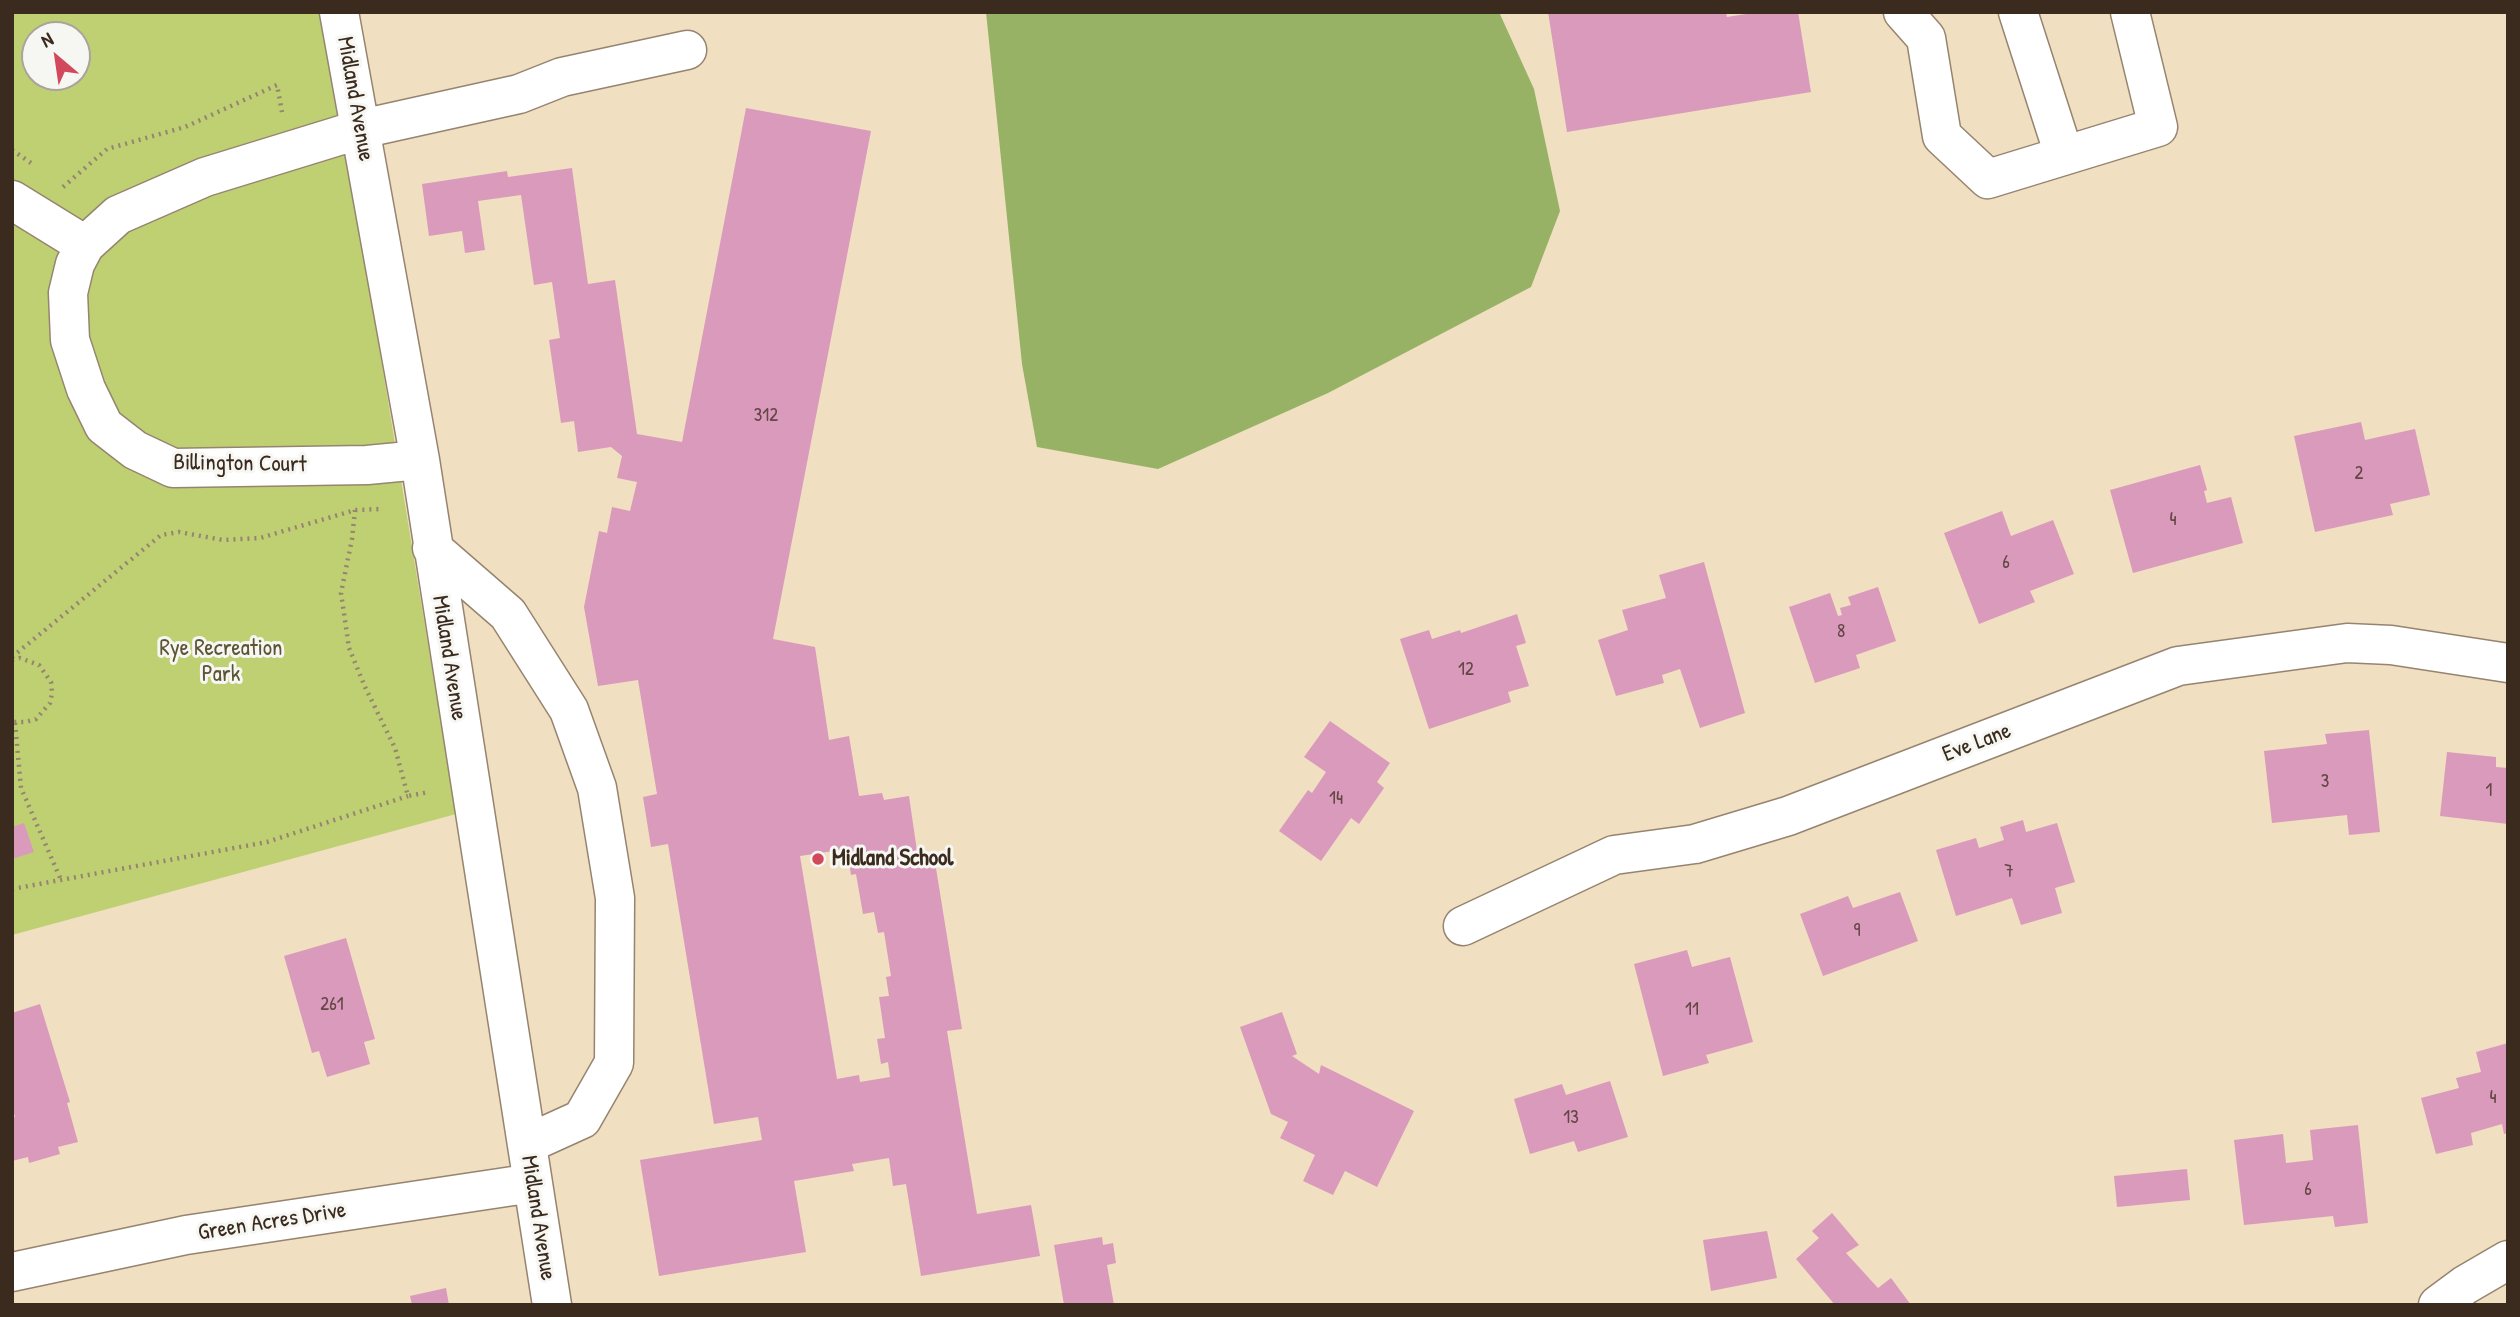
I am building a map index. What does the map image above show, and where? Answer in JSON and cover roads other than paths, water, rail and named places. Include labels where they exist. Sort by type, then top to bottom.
[{"type":"street","name":"Midland Avenue","points":[[340,12],[420,460],[552,1305]]},
{"type":"street","points":[[1903,12],[1926,38],[1942,136],[1988,179],[2158,127],[2130,12]]},
{"type":"street","points":[[2018,12],[2064,155]]},
{"type":"street","name":"Billington Court","points":[[420,460],[367,465],[173,468],[135,450],[104,426],[86,389],[70,340],[68,293],[75,264],[85,246],[118,215],[205,177],[361,129],[519,94],[562,77],[687,50]]},
{"type":"street","points":[[12,200],[85,246]]},
{"type":"street","points":[[432,548],[508,614],[529,646],[569,710],[597,788],[602,815],[615,898],[614,1063],[582,1119],[527,1144]]},
{"type":"street","name":"Eve Lane","points":[[1463,926],[1614,855],[1695,844],[1788,816],[2178,666],[2347,643],[2391,645],[2508,663]]},
{"type":"street","name":"Green Acres Drive","points":[[12,1272],[186,1235],[533,1183]]},
{"type":"street","points":[[2438,1305],[2465,1285],[2508,1260]]},
{"type":"place","name":"Midland School","points":[[818,859]]},
{"type":"park label","name":"Rye Recreation Park","points":[[221,662]]}]
